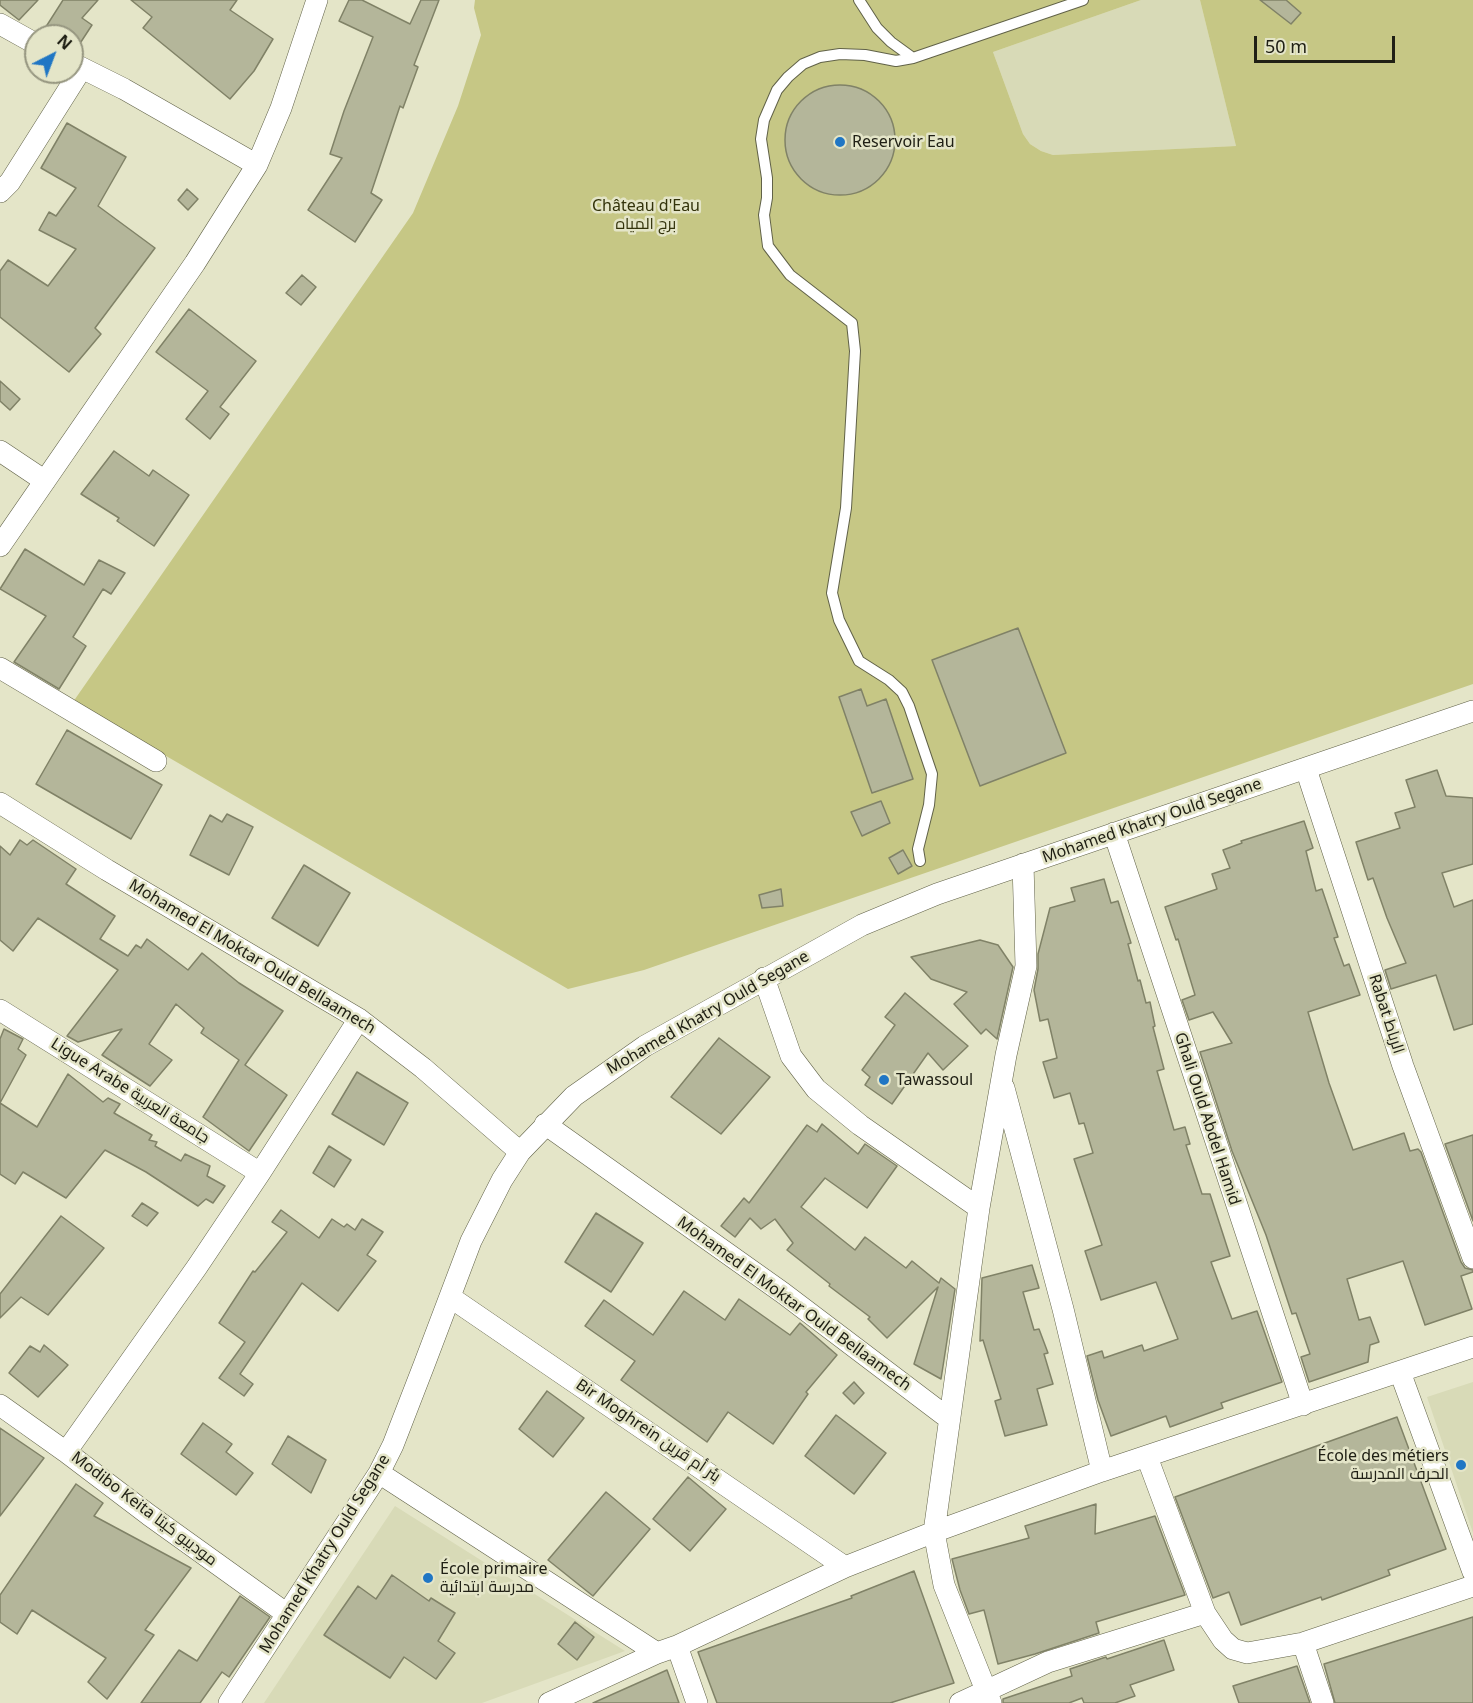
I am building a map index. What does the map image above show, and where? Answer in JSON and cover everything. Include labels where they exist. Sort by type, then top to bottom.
[{"type":"street","points":[[0,546],[195,263],[257,165],[281,108],[317,0]]},
{"type":"street","points":[[0,24],[24,37]]},
{"type":"street","points":[[84,69],[257,165]]},
{"type":"street","points":[[0,192],[10,182],[66,84]]},
{"type":"street","points":[[0,451],[45,481]]},
{"type":"street","points":[[0,668],[156,761]]},
{"type":"street","name":"Mohamed Khatry Ould Segane","points":[[229,1703],[380,1473],[393,1445],[471,1241],[502,1180],[520,1152],[574,1096],[645,1046],[862,925],[937,894],[1114,832],[1473,711]]},
{"type":"street","name":"Rabat الرباط","points":[[1306,769],[1403,1066],[1473,1258]]},
{"type":"street","name":"Mohamed El Moktar Ould Bellaamech","points":[[0,803],[107,870],[359,1019],[423,1068],[520,1152]]},
{"type":"street","name":"Ghali Ould Abdel Hamid","points":[[1114,832],[1303,1405]]},
{"type":"street","points":[[988,1697],[944,1585],[934,1532],[948,1418],[979,1208],[1006,1054],[1026,966],[1023,864]]},
{"type":"street","points":[[764,978],[791,1056],[816,1089],[860,1125],[979,1208]]},
{"type":"street","name":"Ligue Arabe جامعة العربية","points":[[0,1010],[260,1173]]},
{"type":"street","points":[[66,1452],[197,1267],[359,1019]]},
{"type":"street","points":[[1002,1083],[1046,1240],[1102,1471]]},
{"type":"street","name":"Mohamed El Moktar Ould Bellaamech","points":[[545,1124],[783,1293],[948,1418]]},
{"type":"street","name":"Bir Moghrein بئر أم قرين","points":[[450,1297],[845,1567]]},
{"type":"street","points":[[549,1703],[845,1567],[934,1532],[1102,1471],[1473,1347]]},
{"type":"street","points":[[1400,1372],[1473,1572]]},
{"type":"street","name":"Modibo Keita موديبو كيتا","points":[[0,1405],[287,1614]]},
{"type":"street","points":[[1147,1457],[1205,1613],[1223,1640],[1233,1649],[1247,1653],[1303,1643],[1473,1586]]},
{"type":"street","points":[[380,1473],[667,1650],[697,1703]]},
{"type":"street","points":[[960,1703],[988,1697],[1048,1662],[1205,1613]]},
{"type":"street","points":[[1303,1643],[1323,1703]]},
{"type":"lane","points":[[859,0],[878,28],[891,42],[913,58]]},
{"type":"lane","points":[[920,861],[918,849],[929,805],[932,774],[921,740],[902,692],[889,680],[859,662],[839,620],[832,593],[846,508],[855,351],[852,323],[790,275],[768,246],[764,215],[768,198],[767,178],[761,139],[764,120],[774,96],[788,77],[803,64],[820,57],[840,54],[865,55],[896,61],[913,58],[1083,0]]},
{"type":"shaded area","points":[[1141,0],[1200,0],[1236,146],[1053,155],[1030,144],[1023,134],[993,52]]},
{"type":"shaded area","name":"École des métiers الحرف المدرسة","points":[[1473,1382],[1473,1533],[1427,1397]]},
{"type":"shaded area","name":"École primaire مدرسة ابتدائية","points":[[395,1506],[625,1651],[482,1703],[264,1703]]},
{"type":"green space","name":"Château d'Eau برج المياه","points":[[475,0],[1141,0],[993,52],[1023,134],[1030,144],[1053,155],[1236,146],[1200,0],[1473,0],[1473,684],[644,970],[568,989],[73,702],[413,213],[458,106],[481,35],[474,8]]},
{"type":"building","points":[[0,0],[38,0],[19,20],[0,5]]},
{"type":"building","points":[[63,0],[98,0],[82,18],[92,25],[84,37],[84,24],[48,24]]},
{"type":"building","points":[[131,0],[237,0],[230,10],[273,39],[254,71],[230,99],[143,28],[152,17]]},
{"type":"building","points":[[349,0],[362,0],[410,24],[421,0],[439,0],[414,65],[418,67],[403,108],[400,106],[371,193],[382,200],[355,242],[308,210],[342,158],[330,154],[373,37],[339,21]]},
{"type":"building","points":[[1260,0],[1286,0],[1301,13],[1291,24]]},
{"type":"building","name":"Reservoir Eau","points":[[840,85],[861,89],[879,101],[891,119],[895,140],[891,161],[879,179],[861,191],[840,195],[819,191],[801,179],[789,161],[785,140],[789,119],[801,101],[819,89]]},
{"type":"building","points":[[67,123],[126,157],[98,206],[155,248],[95,328],[101,334],[69,372],[0,317],[0,271],[8,260],[48,286],[76,249],[39,230],[49,212],[56,216],[76,188],[41,168]]},
{"type":"building","points":[[187,189],[198,199],[188,210],[178,200]]},
{"type":"building","points":[[302,275],[316,287],[301,305],[286,293]]},
{"type":"building","points":[[189,309],[256,361],[220,407],[229,414],[210,439],[186,419],[208,391],[156,352]]},
{"type":"building","points":[[0,381],[20,399],[10,410],[0,401]]},
{"type":"building","points":[[114,451],[149,476],[153,470],[189,495],[154,546],[117,521],[119,518],[81,494]]},
{"type":"building","points":[[25,549],[84,585],[99,560],[125,573],[111,594],[103,589],[73,637],[86,646],[59,689],[14,662],[46,616],[0,589]]},
{"type":"building","points":[[1018,628],[1066,753],[980,786],[932,660]]},
{"type":"building","points":[[861,689],[867,706],[886,699],[913,779],[872,793],[839,697]]},
{"type":"building","points":[[67,730],[162,785],[131,839],[36,784]]},
{"type":"building","points":[[1437,770],[1446,796],[1473,798],[1473,864],[1442,873],[1454,907],[1473,900],[1473,1024],[1454,1030],[1436,975],[1391,989],[1385,970],[1406,963],[1373,878],[1368,880],[1356,842],[1400,828],[1395,813],[1415,807],[1406,780]]},
{"type":"building","points":[[881,801],[890,823],[862,836],[851,812]]},
{"type":"building","points":[[227,814],[253,827],[229,875],[190,855],[210,815],[222,822]]},
{"type":"building","points":[[1304,821],[1313,848],[1306,851],[1316,891],[1322,889],[1338,937],[1334,938],[1344,966],[1349,964],[1360,995],[1308,1012],[1329,1083],[1353,1150],[1404,1133],[1410,1151],[1418,1149],[1421,1152],[1461,1262],[1465,1268],[1473,1270],[1461,1276],[1472,1309],[1425,1325],[1403,1261],[1347,1279],[1359,1320],[1370,1317],[1379,1342],[1370,1345],[1368,1362],[1309,1382],[1301,1357],[1310,1354],[1296,1313],[1292,1314],[1266,1235],[1232,1151],[1200,1052],[1232,1043],[1213,1012],[1189,1020],[1182,1000],[1195,995],[1178,939],[1176,940],[1165,907],[1217,889],[1212,874],[1230,868],[1223,850],[1242,843],[1241,841]]},
{"type":"building","points":[[20,840],[27,845],[33,840],[76,869],[66,884],[115,916],[100,939],[128,956],[136,945],[141,948],[147,939],[188,970],[202,953],[239,983],[283,1011],[245,1065],[287,1095],[249,1151],[203,1117],[239,1060],[201,1033],[204,1028],[176,1004],[149,1044],[172,1060],[150,1086],[102,1055],[122,1029],[78,1042],[67,1036],[118,970],[38,918],[13,951],[0,940],[0,846],[10,855]]},
{"type":"building","points":[[903,850],[912,866],[898,874],[889,858]]},
{"type":"building","points":[[304,865],[350,893],[318,946],[272,918]]},
{"type":"building","points":[[1104,879],[1111,903],[1118,901],[1131,943],[1128,944],[1138,981],[1140,980],[1146,1003],[1150,1002],[1155,1026],[1153,1027],[1164,1069],[1157,1071],[1174,1130],[1185,1127],[1190,1144],[1186,1145],[1202,1194],[1210,1194],[1230,1256],[1211,1262],[1232,1319],[1257,1311],[1282,1382],[1221,1403],[1223,1408],[1170,1427],[1166,1416],[1111,1436],[1098,1400],[1087,1356],[1102,1351],[1104,1358],[1142,1345],[1144,1351],[1178,1339],[1156,1282],[1101,1300],[1085,1251],[1102,1245],[1074,1159],[1093,1153],[1084,1123],[1079,1124],[1070,1093],[1054,1098],[1043,1062],[1057,1058],[1048,1019],[1040,1021],[1034,990],[1038,954],[1050,908],[1075,901],[1071,888]]},
{"type":"building","points":[[781,889],[783,906],[762,908],[759,895]]},
{"type":"building","points":[[980,940],[998,945],[1013,967],[997,1039],[986,1029],[981,1034],[954,1004],[967,992],[931,979],[911,957]]},
{"type":"building","points":[[905,993],[968,1046],[943,1070],[928,1053],[892,1104],[865,1085],[870,1077],[862,1070],[895,1025],[885,1017]]},
{"type":"building","points":[[4,1029],[23,1039],[18,1049],[26,1055],[0,1103],[0,1039]]},
{"type":"building","points":[[719,1038],[770,1077],[721,1134],[671,1097]]},
{"type":"building","points":[[357,1072],[408,1103],[384,1145],[332,1114]]},
{"type":"building","points":[[68,1074],[103,1102],[108,1098],[120,1104],[114,1113],[152,1135],[149,1140],[157,1142],[155,1146],[181,1161],[185,1154],[210,1166],[207,1176],[225,1186],[213,1203],[206,1199],[198,1206],[146,1172],[105,1150],[66,1198],[23,1172],[15,1184],[0,1174],[0,1103],[37,1127]]},
{"type":"building","points":[[822,1124],[858,1154],[865,1144],[897,1166],[867,1208],[825,1178],[801,1207],[855,1250],[865,1237],[906,1268],[912,1261],[939,1283],[941,1278],[955,1289],[941,1379],[914,1364],[938,1287],[887,1338],[868,1319],[870,1317],[787,1250],[793,1243],[775,1219],[761,1229],[750,1218],[735,1237],[721,1226],[744,1198],[749,1203],[807,1125],[817,1132]]},
{"type":"building","points":[[1473,1135],[1473,1221],[1445,1144]]},
{"type":"building","points":[[329,1146],[351,1160],[334,1187],[313,1173]]},
{"type":"building","points":[[142,1203],[158,1213],[147,1226],[132,1216]]},
{"type":"building","points":[[281,1210],[319,1238],[332,1219],[344,1227],[347,1224],[355,1230],[362,1219],[383,1232],[367,1255],[376,1261],[338,1311],[302,1283],[240,1374],[253,1384],[244,1396],[219,1378],[245,1342],[219,1323],[253,1271],[255,1272],[287,1232],[272,1222]]},
{"type":"building","points":[[596,1213],[643,1243],[611,1292],[565,1262]]},
{"type":"building","points":[[61,1216],[104,1248],[48,1315],[21,1297],[0,1318],[0,1294]]},
{"type":"building","points":[[1032,1265],[1039,1288],[1023,1292],[1034,1330],[1039,1329],[1048,1353],[1044,1354],[1053,1384],[1037,1389],[1047,1425],[1005,1436],[995,1401],[1001,1399],[983,1340],[980,1341],[982,1278]]},
{"type":"building","points":[[684,1291],[725,1320],[739,1299],[790,1335],[800,1323],[837,1355],[806,1392],[808,1394],[773,1444],[728,1412],[707,1442],[621,1380],[635,1361],[585,1326],[604,1300],[653,1335]]},
{"type":"building","points":[[44,1345],[68,1365],[38,1397],[9,1373],[30,1346],[40,1352]]},
{"type":"building","points":[[854,1382],[864,1393],[854,1404],[843,1393]]},
{"type":"building","points":[[547,1391],[584,1418],[553,1457],[519,1429]]},
{"type":"building","points":[[836,1415],[886,1453],[854,1494],[805,1456]]},
{"type":"building","points":[[1397,1417],[1446,1549],[1388,1570],[1390,1575],[1322,1600],[1321,1597],[1241,1625],[1229,1592],[1213,1598],[1175,1497]]},
{"type":"building","points":[[203,1423],[232,1444],[226,1452],[253,1473],[236,1495],[181,1454]]},
{"type":"building","points":[[0,1428],[44,1458],[0,1516]]},
{"type":"building","points":[[288,1436],[326,1460],[311,1493],[272,1464]]},
{"type":"building","points":[[688,1477],[726,1509],[690,1551],[653,1519]]},
{"type":"building","points":[[76,1484],[103,1503],[94,1516],[191,1568],[145,1630],[154,1635],[107,1699],[88,1682],[106,1658],[32,1610],[17,1634],[0,1622],[0,1595]]},
{"type":"building","points":[[606,1492],[650,1529],[593,1596],[548,1560]]},
{"type":"building","points":[[1096,1504],[1095,1534],[1155,1516],[1185,1595],[1096,1622],[1099,1633],[998,1664],[984,1610],[969,1614],[952,1559],[1029,1538],[1025,1526]]},
{"type":"building","points":[[914,1571],[954,1683],[890,1703],[717,1703],[698,1652],[852,1598],[851,1596]]},
{"type":"building","points":[[392,1575],[429,1601],[431,1598],[455,1613],[438,1641],[455,1653],[436,1679],[404,1657],[390,1678],[324,1635],[358,1586],[376,1599]]},
{"type":"building","points":[[240,1596],[270,1617],[229,1677],[222,1672],[200,1703],[141,1703],[179,1650],[197,1661]]},
{"type":"building","points":[[1473,1617],[1473,1703],[1335,1703],[1324,1664]]},
{"type":"building","points":[[575,1622],[594,1637],[577,1660],[558,1644]]},
{"type":"building","points":[[1164,1640],[1174,1670],[1130,1685],[1135,1696],[1115,1703],[1084,1703],[1082,1698],[1069,1703],[1003,1703],[1003,1699],[1072,1676],[1070,1669]]},
{"type":"building","points":[[1297,1666],[1310,1703],[1239,1703],[1233,1686]]},
{"type":"building","points":[[667,1670],[679,1703],[593,1703]]},
{"type":"place","name":"Reservoir Eau","points":[[840,142]]},
{"type":"place","name":"Tawassoul","points":[[884,1080]]},
{"type":"place","name":"École des métiers الحرف المدرسة","points":[[1461,1465]]},
{"type":"place","name":"École primaire مدرسة ابتدائية","points":[[428,1578]]}]
